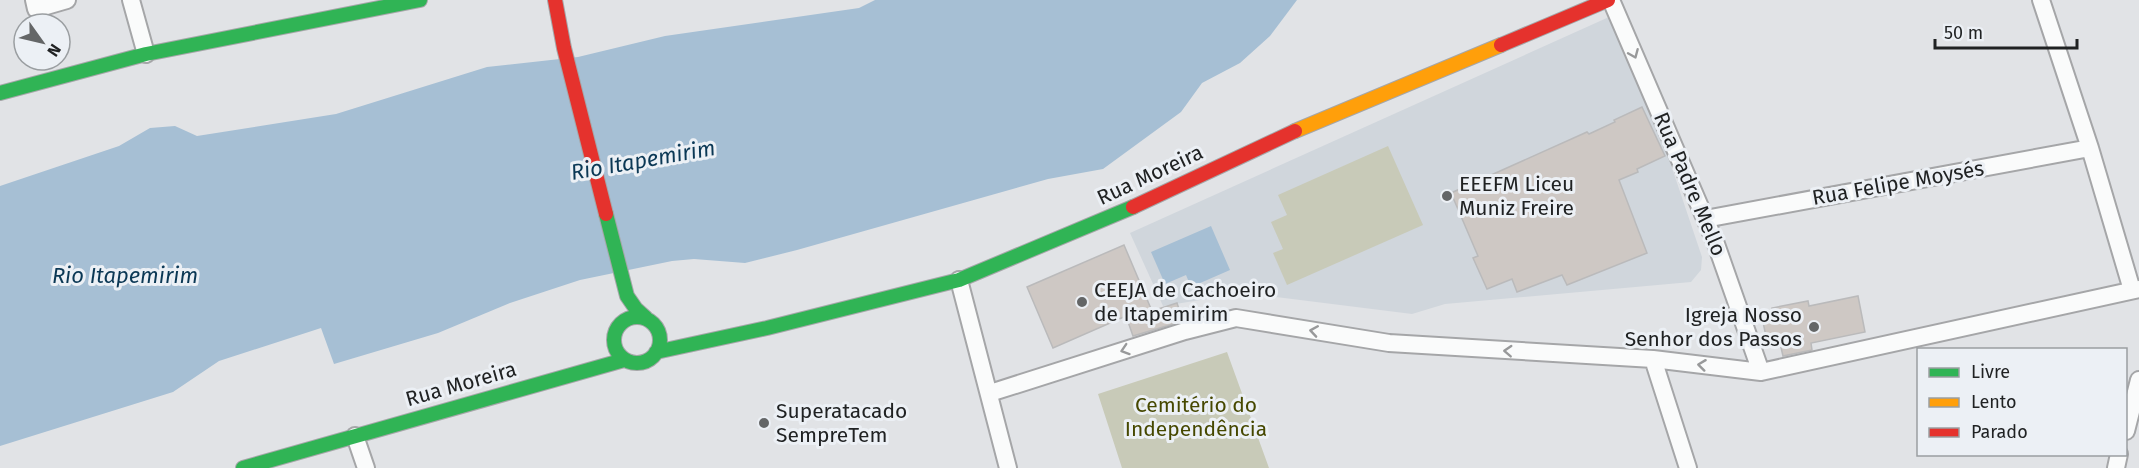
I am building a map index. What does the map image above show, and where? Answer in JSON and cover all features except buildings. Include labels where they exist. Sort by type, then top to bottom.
[{"type":"main road","points":[[0,93],[146,54],[420,0]]},
{"type":"main road","points":[[555,0],[564,48],[626,290],[636,309],[651,322],[660,337],[659,348],[652,358],[642,363],[631,363],[624,360],[614,348],[613,337],[617,326],[626,318],[637,316],[651,322],[695,344]]},
{"type":"main road","name":"Rua Moreira","points":[[656,352],[767,328],[959,280],[1100,222],[1311,124],[1609,0]]},
{"type":"main road","points":[[622,322],[626,290]]},
{"type":"main road","name":"Rua Moreira","points":[[579,372],[613,337]]},
{"type":"main road","name":"Rua Moreira","points":[[243,468],[624,360]]},
{"type":"street","points":[[34,0],[36,9],[67,0]]},
{"type":"street","points":[[131,0],[146,54]]},
{"type":"street","name":"Rua Padre Mello","points":[[1609,0],[1716,244],[1761,372]]},
{"type":"street","points":[[990,393],[1185,331],[1236,318],[1389,343],[1653,359],[1761,372],[2135,290],[2041,0]]},
{"type":"street","name":"Rua Felipe Moysés","points":[[1705,219],[2090,148]]},
{"type":"street","points":[[959,280],[1008,468]]},
{"type":"street","points":[[1653,359],[1688,468]]},
{"type":"street","points":[[2127,427],[2139,380]]},
{"type":"street","points":[[355,436],[366,468]]},
{"type":"shaded area","name":"EEEFM Liceu Muniz Freire","points":[[1609,17],[1669,159],[1702,257],[1701,270],[1691,282],[1445,304],[1412,314],[1244,293],[1163,306],[1130,233]]},
{"type":"green space","points":[[1388,146],[1423,225],[1287,285],[1273,253],[1283,249],[1271,222],[1287,215],[1278,195]]},
{"type":"green space","name":"Cemitério do Independência","points":[[1227,352],[1269,468],[1122,468],[1098,394]]},
{"type":"water","name":"Rio Itapemirim","points":[[875,0],[1297,0],[1270,36],[1240,63],[1202,83],[1181,112],[1103,169],[1048,179],[745,263],[694,259],[672,261],[580,280],[510,303],[438,333],[334,364],[321,328],[219,361],[173,392],[0,446],[0,186],[119,146],[150,128],[175,126],[197,136],[336,114],[487,67],[578,57],[665,36],[859,8]]},
{"type":"water","points":[[1211,226],[1230,270],[1191,287],[1186,275],[1165,284],[1151,252]]},
{"type":"traffic: fast","points":[[0,93],[146,54],[420,0]]},
{"type":"traffic: fast","points":[[656,352],[767,328],[959,280],[1133,207]]},
{"type":"traffic: fast","points":[[606,214],[627,296],[646,318]]},
{"type":"traffic: fast","points":[[642,317],[654,323],[659,331],[660,340],[659,349],[654,357],[646,362],[632,363],[624,360],[617,353],[614,335],[617,327],[624,320],[642,317]]},
{"type":"traffic: fast","points":[[243,468],[624,360]]},
{"type":"traffic: slow","points":[[1295,131],[1501,45]]},
{"type":"traffic: jam","points":[[555,0],[564,48],[606,214]]},
{"type":"traffic: jam","points":[[1501,45],[1608,0]]},
{"type":"traffic: jam","points":[[1133,207],[1295,131]]},
{"type":"place","name":"EEEFM Liceu Muniz Freire","points":[[1447,196]]},
{"type":"place","name":"CEEJA de Cachoeiro de Itapemirim","points":[[1082,302]]},
{"type":"place","name":"Igreja Nosso Senhor dos Passos","points":[[1814,327]]},
{"type":"place","name":"Superatacado SempreTem","points":[[764,423]]}]
